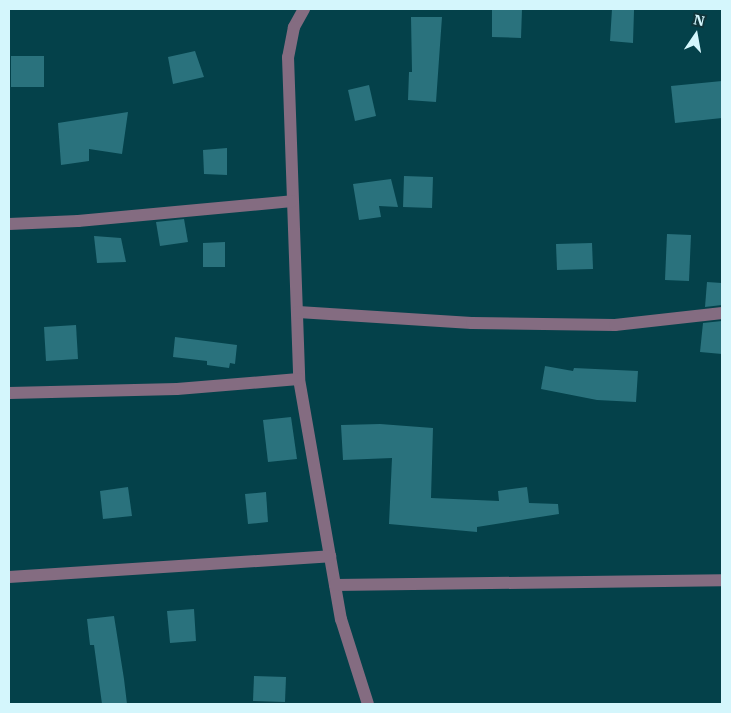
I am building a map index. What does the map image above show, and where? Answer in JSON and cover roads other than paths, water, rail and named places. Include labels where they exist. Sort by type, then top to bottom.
[{"type":"street","points":[[304,9],[294,27],[288,57],[299,379],[341,619],[368,704]]},
{"type":"street","points":[[9,224],[78,221],[292,201]]},
{"type":"street","points":[[298,312],[472,323],[615,325],[722,312]]},
{"type":"street","points":[[9,393],[178,389],[299,379]]},
{"type":"street","points":[[9,577],[330,556]]},
{"type":"street","points":[[334,585],[722,580]]}]
